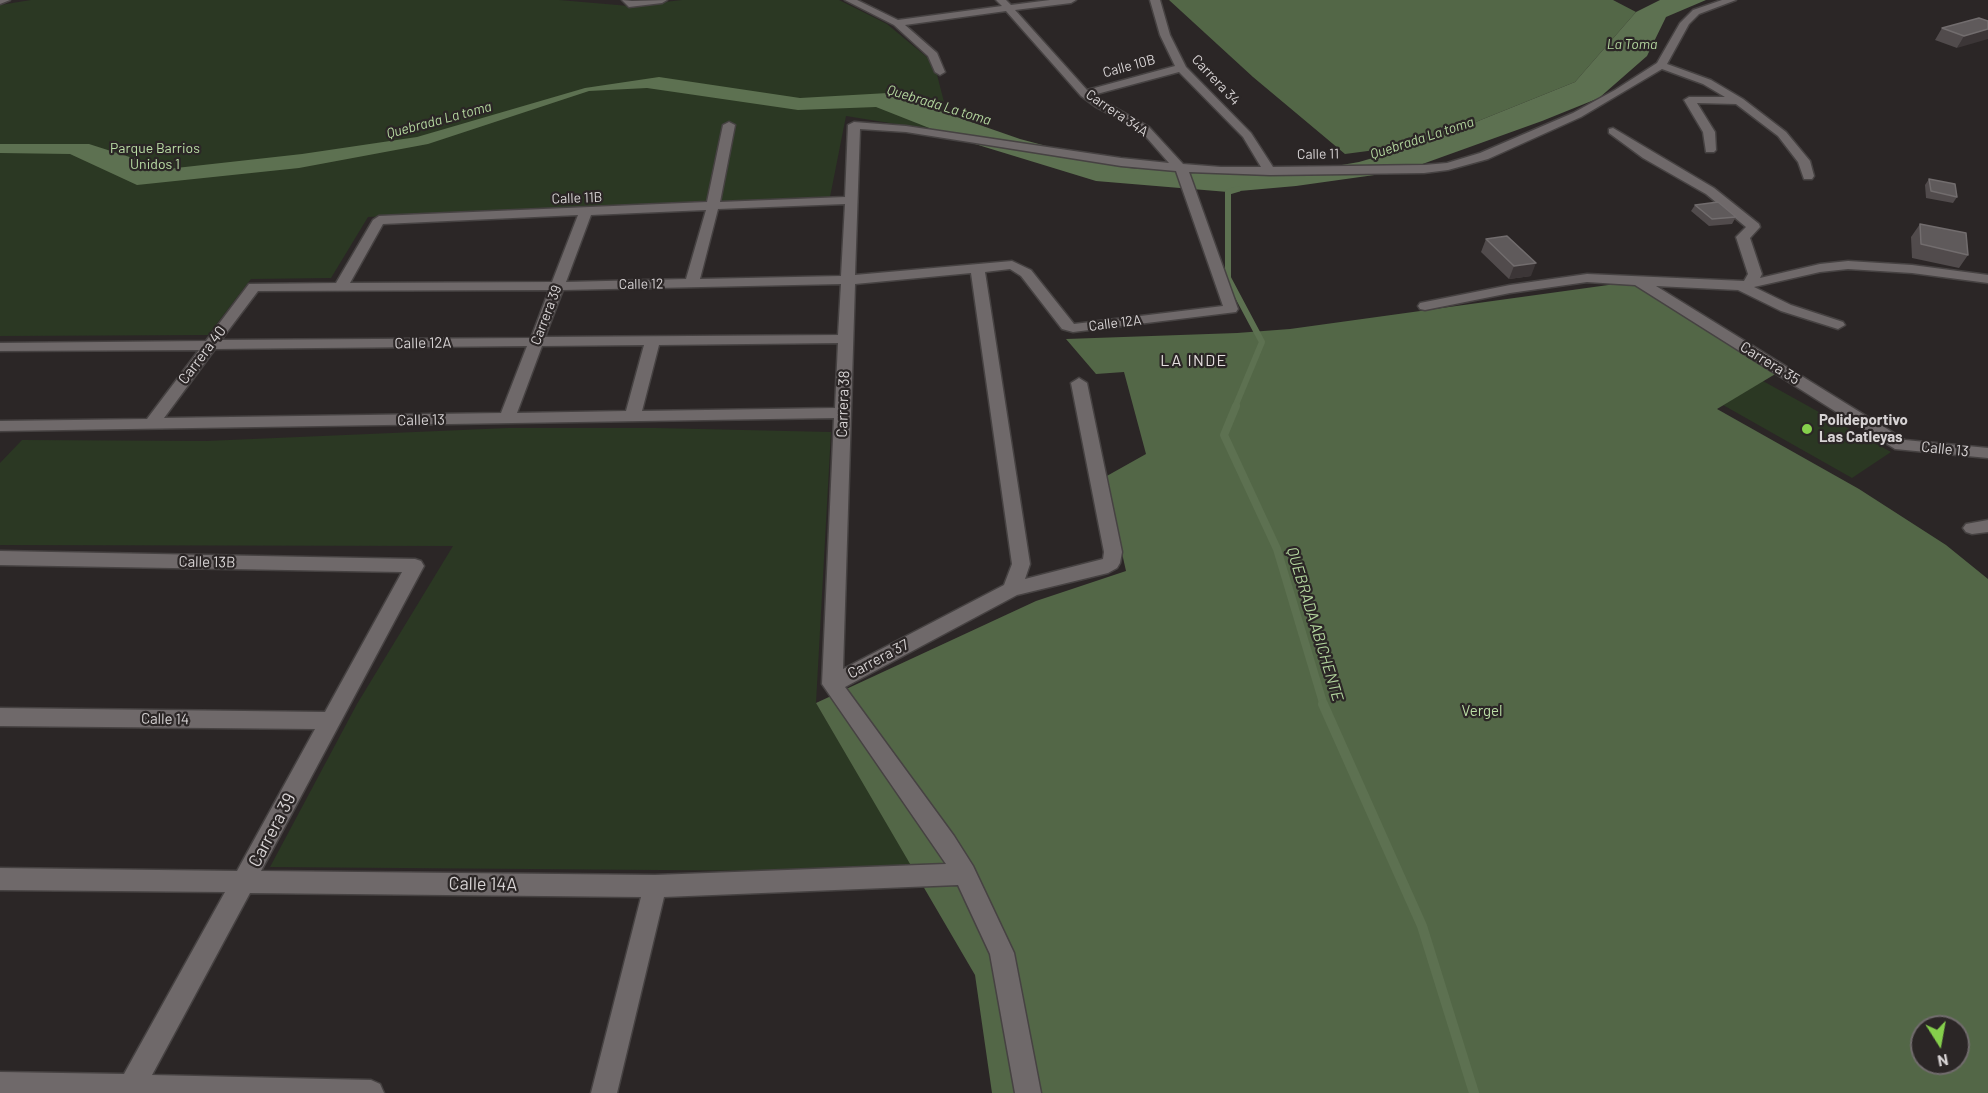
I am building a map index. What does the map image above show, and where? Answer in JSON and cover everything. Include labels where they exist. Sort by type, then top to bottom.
[{"type":"street","points":[[0,1],[5,0]]},
{"type":"street","points":[[628,2],[662,0]]},
{"type":"street","points":[[850,0],[897,23],[933,55],[940,72]]},
{"type":"street","name":"Carrera 34A","points":[[1001,0],[1085,94],[1100,105],[1145,129],[1180,168],[1193,197],[1231,309]]},
{"type":"street","points":[[897,23],[1071,0]]},
{"type":"street","name":"Carrera 34","points":[[1155,0],[1165,34],[1182,68],[1248,135],[1270,171]]},
{"type":"street","name":"Calle 11","points":[[854,125],[906,129],[1121,162],[1221,171],[1424,169],[1448,166],[1484,156],[1577,115],[1619,92],[1661,65],[1685,23],[1696,12],[1731,0]]},
{"type":"street","points":[[1661,65],[1707,82],[1739,101],[1782,134],[1804,161],[1808,176]]},
{"type":"street","name":"Calle 10B","points":[[1085,94],[1182,68]]},
{"type":"street","points":[[1710,150],[1709,132],[1689,100],[1739,101]]},
{"type":"street","points":[[692,283],[712,206],[729,125]]},
{"type":"street","name":"Carrera 38","points":[[832,684],[854,125]]},
{"type":"street","points":[[1613,131],[1647,155],[1710,191],[1754,227],[1743,237],[1755,274],[1745,285]]},
{"type":"street","name":"Calle 11B","points":[[342,285],[379,220],[851,200]]},
{"type":"street","name":"Carrera 39","points":[[507,418],[586,212]]},
{"type":"street","name":"Calle 12","points":[[254,287],[558,286],[848,280],[1012,265],[1026,273]]},
{"type":"street","points":[[1425,306],[1510,289],[1587,279],[1745,285],[1820,268],[1848,265],[1912,269],[1988,279]]},
{"type":"street","points":[[977,267],[1021,564],[1012,589]]},
{"type":"street","name":"Calle 12A","points":[[1026,273],[1067,326],[1073,328],[1231,309]]},
{"type":"street","name":"Carrera 35","points":[[1638,281],[1901,445]]},
{"type":"street","points":[[1745,285],[1786,308],[1838,324]]},
{"type":"street","name":"Carrera 40","points":[[151,424],[254,287]]},
{"type":"street","name":"Calle 12A","points":[[0,347],[846,339]]},
{"type":"street","points":[[633,416],[653,341]]},
{"type":"street","name":"Carrera 37","points":[[1028,1093],[1002,953],[965,874],[946,843],[832,684],[1012,589],[1102,568],[1111,563],[1113,552],[1079,383]]},
{"type":"street","name":"Calle 13","points":[[0,426],[842,412]]},
{"type":"street","name":"Calle 13","points":[[1901,445],[1988,453]]},
{"type":"street","name":"Calle 13B","points":[[0,558],[415,566]]},
{"type":"street","name":"Carrera 39","points":[[129,1090],[415,566]]},
{"type":"street","name":"Calle 14","points":[[0,717],[330,721]]},
{"type":"street","name":"Calle 14A","points":[[0,879],[655,886],[965,874]]},
{"type":"street","points":[[604,1093],[655,886]]},
{"type":"street","points":[[0,1085],[129,1090],[371,1093]]},
{"type":"green space","name":"Parque Barrios Unidos 1","points":[[31,0],[559,0],[629,6],[682,0],[839,0],[887,24],[934,63],[952,133],[846,116],[830,197],[368,217],[331,278],[251,279],[208,335],[0,336],[0,5]]},
{"type":"green space","points":[[1169,0],[1613,0],[1636,12],[1575,82],[1421,144],[1345,154],[1253,77]]},
{"type":"green space","name":"Vergel","points":[[1630,282],[1777,373],[1717,409],[1859,489],[1946,545],[1988,579],[1988,1093],[992,1093],[975,975],[816,703],[1036,601],[1126,571],[1105,477],[1146,454],[1124,372],[1096,374],[1066,339],[1290,329]]},
{"type":"green space","name":"Polideportivo Las Catleyas","points":[[1763,381],[1891,452],[1852,478],[1723,405]]},
{"type":"green space","points":[[508,428],[656,428],[831,432],[816,703],[917,872],[270,867],[357,704],[453,546],[0,545],[0,463],[22,440],[206,441]]},
{"type":"water","name":"La Toma","points":[[1660,0],[1706,0],[1666,17],[1647,56],[1599,98],[1403,171],[1296,186],[1228,192],[1096,181],[952,137],[876,107],[798,110],[647,88],[589,91],[428,144],[299,168],[137,185],[70,154],[0,153],[0,144],[89,144],[167,169],[302,154],[417,137],[585,88],[659,77],[800,98],[888,93],[1020,139],[1129,168],[1278,176],[1359,162],[1421,144],[1575,82],[1636,12]]},
{"type":"building","points":[[1979,18],[1988,21],[1988,29],[1964,36],[1942,28]]},
{"type":"building","points":[[1929,179],[1955,184],[1957,197],[1931,191]]},
{"type":"building","points":[[1718,202],[1736,217],[1712,219],[1695,205]]},
{"type":"building","points":[[1920,224],[1966,233],[1968,255],[1921,244]]},
{"type":"building","points":[[1507,236],[1536,263],[1514,266],[1486,239]]},
{"type":"waterway","name":"QUEBRADA ABICHENTE","points":[[1235,407],[1262,342],[1228,278],[1228,192],[1238,189]]},
{"type":"waterway","name":"QUEBRADA ABICHENTE","points":[[1236,406],[1224,435],[1277,549],[1324,706]]},
{"type":"waterway","name":"QUEBRADA ABICHENTE","points":[[1323,704],[1422,926],[1474,1093]]},
{"type":"place","name":"Polideportivo Las Catleyas","points":[[1807,429]]},
{"type":"district","name":"LA INDE","points":[[1194,361]]},
{"type":"water label","name":"Quebrada La toma","points":[[939,105]]},
{"type":"water label","name":"Quebrada La toma","points":[[439,120]]},
{"type":"water label","name":"Quebrada La toma","points":[[1422,138]]}]
